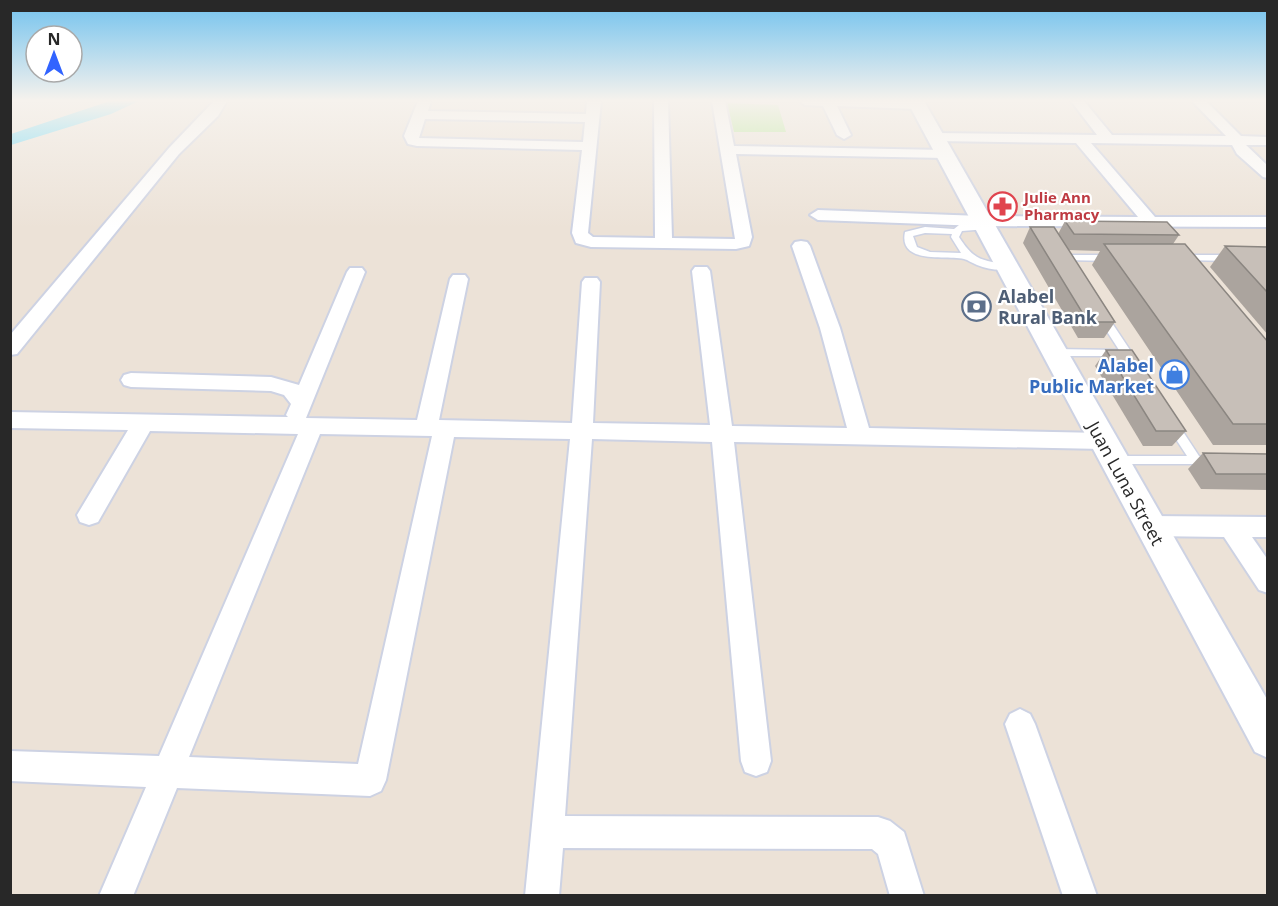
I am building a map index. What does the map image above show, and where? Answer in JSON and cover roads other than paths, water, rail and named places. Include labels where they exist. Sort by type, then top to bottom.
[{"type":"street","points":[[10,349],[83,257],[180,143]]},
{"type":"street","points":[[472,143],[590,146],[580,232],[582,239],[591,242],[736,244],[743,242],[744,237],[726,143]]},
{"type":"street","points":[[662,143],[664,243]]},
{"type":"street","name":"Juan Luna Street","points":[[938,143],[972,225],[1006,267],[1268,739]]},
{"type":"street","points":[[727,150],[994,143]]},
{"type":"street","points":[[1084,143],[1150,221]]},
{"type":"street","points":[[1239,143],[1242,151],[1268,174]]},
{"type":"street","points":[[818,215],[972,225],[1042,226],[1150,221],[1268,222]]},
{"type":"street","points":[[801,246],[830,328],[860,437]]},
{"type":"street","points":[[702,271],[722,435],[756,761]]},
{"type":"street","points":[[116,896],[169,772],[356,272]]},
{"type":"street","points":[[10,766],[370,780],[435,429],[459,279]]},
{"type":"street","points":[[542,896],[582,432],[591,282]]},
{"type":"street","points":[[131,380],[271,384],[291,390],[302,418]]},
{"type":"street","points":[[10,420],[144,423],[302,418],[435,429],[860,437],[1109,451]]},
{"type":"street","points":[[89,516],[144,423]]},
{"type":"street","points":[[1150,526],[1268,527]]},
{"type":"street","points":[[1231,527],[1268,582]]},
{"type":"street","points":[[1020,724],[1080,896]]},
{"type":"street","points":[[547,832],[878,833],[892,844],[907,896]]},
{"type":"lane","points":[[1150,221],[1161,235]]},
{"type":"lane","points":[[965,255],[955,237],[972,225]]},
{"type":"lane","points":[[972,225],[915,231],[908,234],[908,241],[913,249],[923,254],[965,255],[989,266],[1006,267]]},
{"type":"lane","points":[[1173,250],[1195,263]]},
{"type":"lane","points":[[1065,258],[1124,258]]},
{"type":"lane","points":[[1176,266],[1171,258],[1195,263],[1246,258]]},
{"type":"lane","points":[[1095,306],[1139,373]]},
{"type":"lane","points":[[1054,353],[1126,354]]},
{"type":"lane","points":[[1109,451],[1202,461],[1164,412]]},
{"type":"place","name":"Julie Ann Pharmacy","points":[[1003,206]]},
{"type":"place","name":"Alabel Rural Bank","points":[[977,306]]},
{"type":"place","name":"Alabel Public Market","points":[[1175,375]]}]
